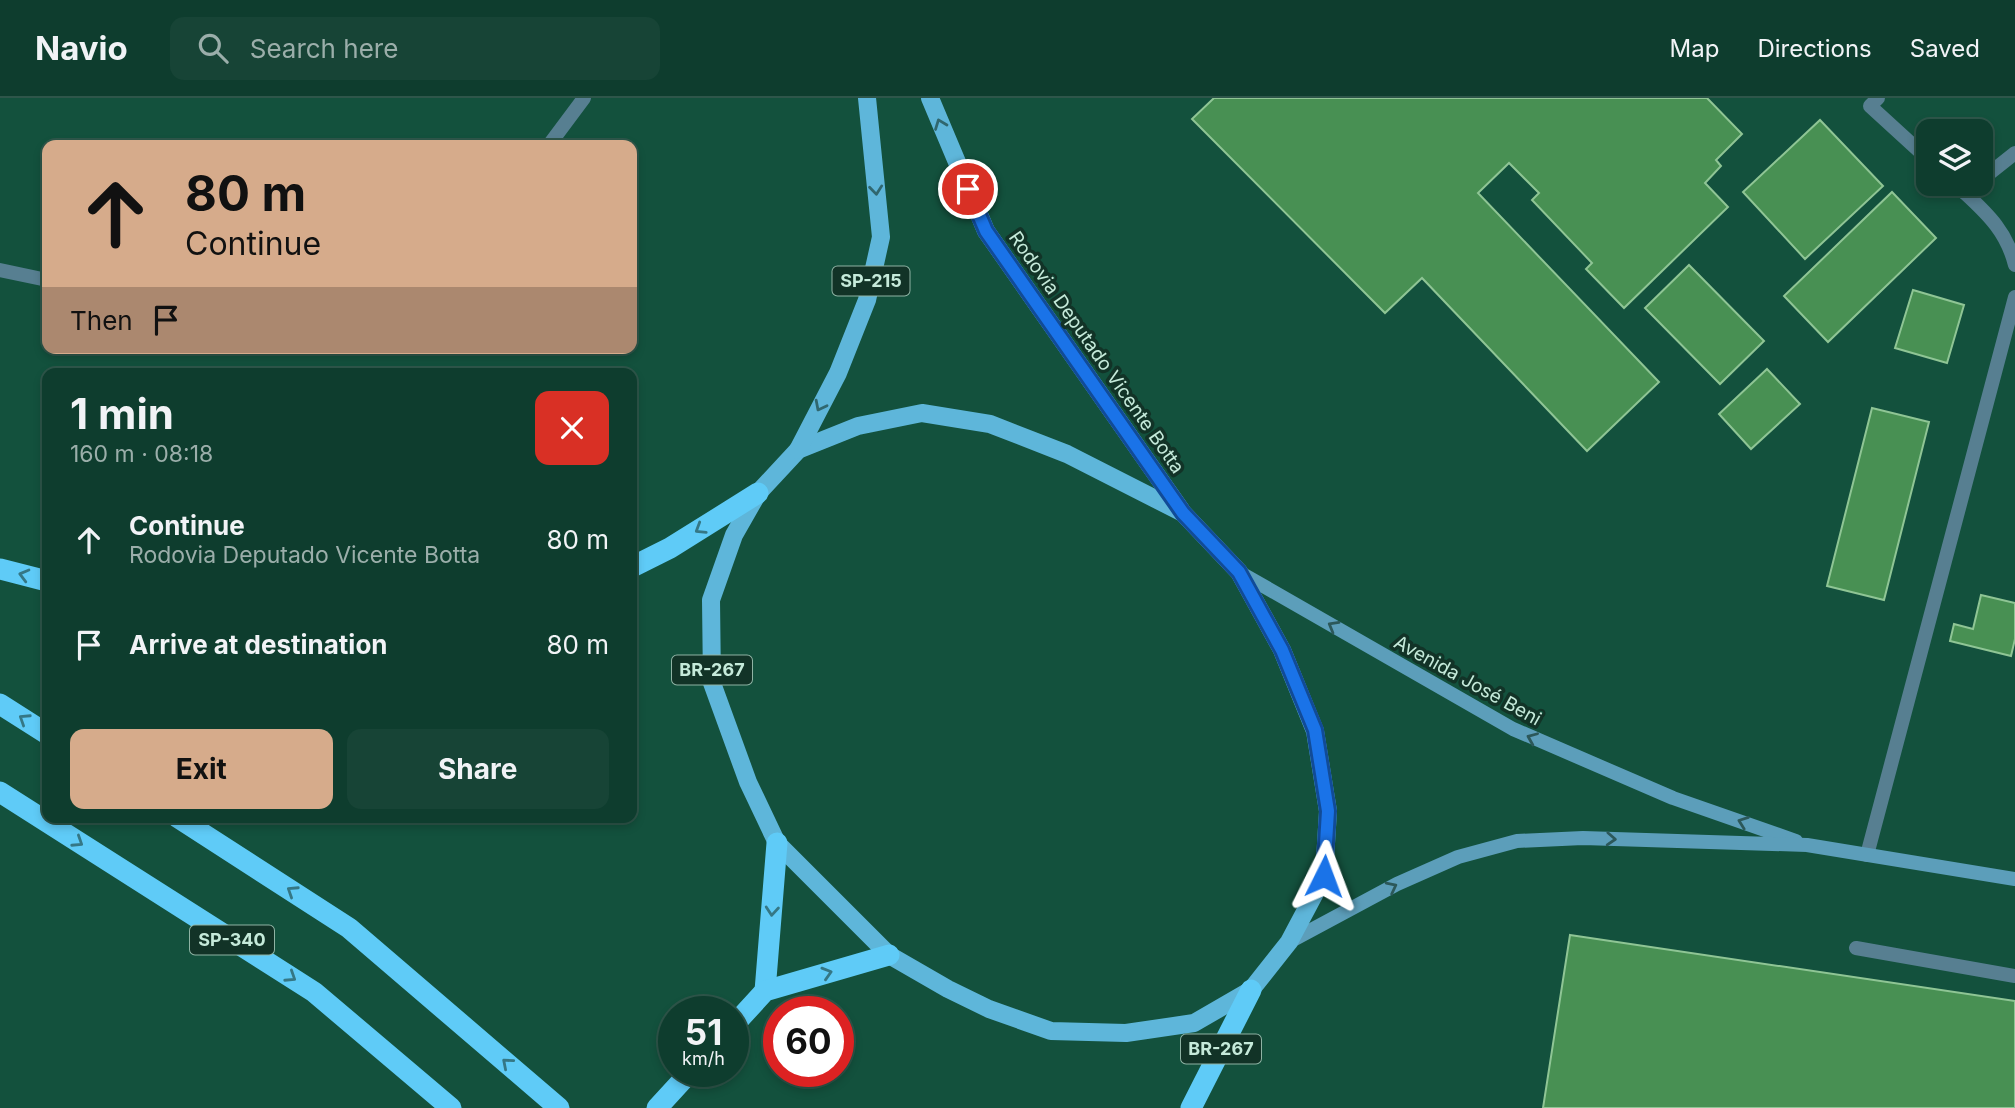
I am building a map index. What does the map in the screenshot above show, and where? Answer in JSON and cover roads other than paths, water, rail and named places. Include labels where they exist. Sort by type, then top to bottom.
[{"type":"highway","points":[[637,564],[670,548],[758,493]]},
{"type":"highway","points":[[0,569],[42,580]]},
{"type":"highway","points":[[0,704],[42,731]]},
{"type":"highway","name":"SP-340","points":[[0,792],[42,819]]},
{"type":"highway","name":"SP-340","points":[[49,823],[314,992],[451,1108]]},
{"type":"highway","points":[[186,823],[349,928],[559,1108]]},
{"type":"highway","name":"BR-267","points":[[765,991],[777,844]]},
{"type":"highway","points":[[749,1008],[765,991],[888,954]]},
{"type":"highway","name":"BR-267","points":[[1191,1108],[1251,990]]},
{"type":"highway","points":[[657,1108],[676,1087]]},
{"type":"main road","name":"SP-215","points":[[798,450],[838,373],[867,300],[881,237],[867,98]]},
{"type":"main road","name":"Rodovia Deputado Vicente Botta","points":[[930,98],[986,231],[1183,513]]},
{"type":"main road","points":[[758,493],[798,450],[858,426],[922,412],[990,424],[1068,454],[1183,513]]},
{"type":"main road","name":"BR-267","points":[[758,493],[734,535],[711,600],[712,683],[748,782],[777,844]]},
{"type":"main road","name":"BR-267","points":[[1183,513],[1239,572],[1282,650],[1315,730],[1328,811],[1324,876],[1289,942],[1251,990]]},
{"type":"main road","name":"Avenida José Beni","points":[[1239,572],[1513,729],[1672,798],[1807,845]]},
{"type":"main road","name":"Avenida José Beni","points":[[1289,942],[1397,884],[1458,857],[1517,841],[1583,838],[1807,845],[2015,878]]},
{"type":"main road","points":[[777,844],[888,954],[989,1009],[1051,1031],[1126,1033],[1194,1023],[1251,990]]},
{"type":"lane","points":[[554,140],[584,98]]},
{"type":"lane","points":[[1878,98],[1870,106],[1916,148]]},
{"type":"lane","points":[[1993,170],[2015,153]]},
{"type":"lane","points":[[1973,196],[1993,218],[2009,242],[2015,265]]},
{"type":"lane","points":[[0,270],[42,279]]},
{"type":"lane","points":[[1867,855],[2015,297]]},
{"type":"lane","points":[[1856,948],[2015,976]]}]
